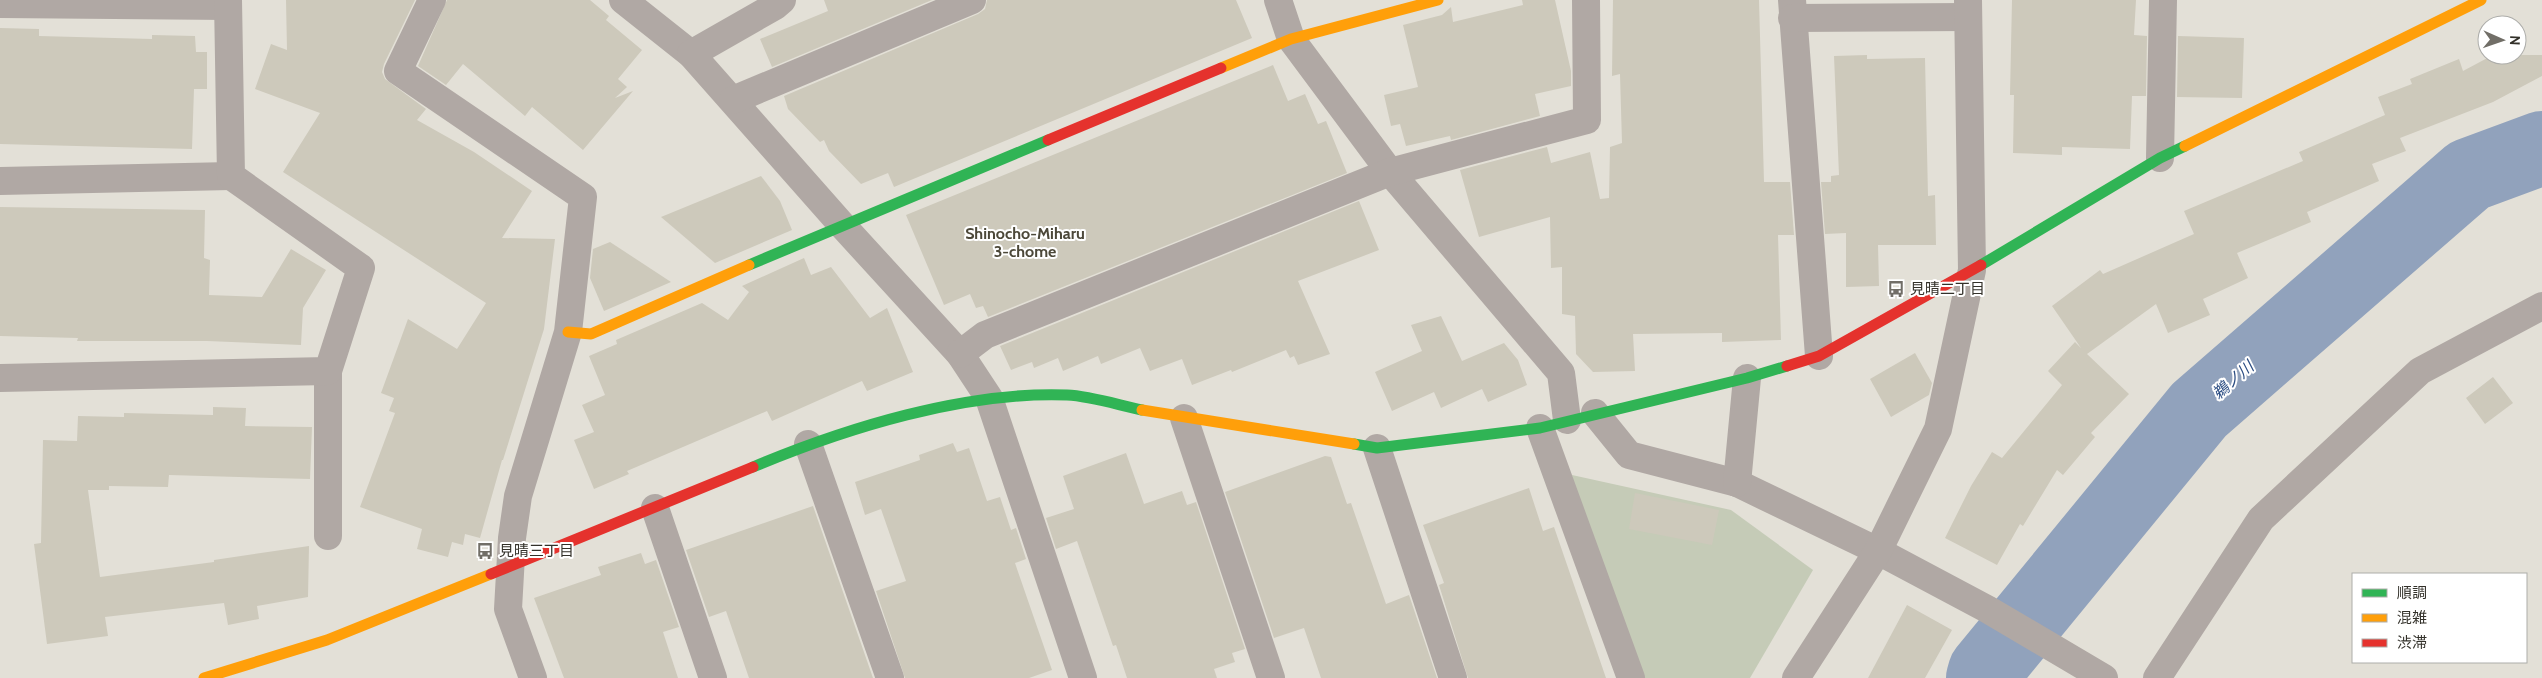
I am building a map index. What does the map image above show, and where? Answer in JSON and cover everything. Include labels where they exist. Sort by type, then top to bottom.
[{"type":"street","points":[[432,0],[398,71],[582,197],[568,332],[518,496],[512,538],[508,609],[533,678]]},
{"type":"street","points":[[623,0],[692,54],[842,225],[960,354],[989,398],[1083,678]]},
{"type":"street","points":[[692,54],[775,6],[782,0]]},
{"type":"street","points":[[733,100],[972,0]]},
{"type":"street","points":[[1278,0],[1291,39],[1390,172],[1561,373],[1567,420]]},
{"type":"street","points":[[568,332],[591,334],[842,225],[1291,39],[1438,0]]},
{"type":"street","points":[[960,354],[985,336],[1390,172],[1587,120],[1586,0]]},
{"type":"street","points":[[2160,158],[2162,0]]},
{"type":"street","points":[[204,678],[327,640],[808,444],[894,419],[989,398],[1068,395],[1184,418],[1377,448],[1540,428],[1595,413],[1747,378],[1819,356],[1972,270],[2160,158],[2481,0]]},
{"type":"street","points":[[0,4],[228,3],[231,176]]},
{"type":"street","points":[[1796,678],[1878,551],[1938,429],[1972,270],[1968,9],[1792,9],[1819,356]]},
{"type":"street","points":[[0,181],[231,176],[361,268],[328,371],[328,536]]},
{"type":"street","points":[[2157,678],[2261,519],[2420,371],[2542,306]]},
{"type":"street","points":[[0,378],[328,371]]},
{"type":"street","points":[[1737,482],[1747,378]]},
{"type":"street","points":[[1595,413],[1629,455],[1737,482],[1878,551],[1987,609],[2104,678]]},
{"type":"street","points":[[1184,418],[1271,678]]},
{"type":"street","points":[[1540,428],[1631,678]]},
{"type":"street","points":[[808,444],[890,678]]},
{"type":"street","points":[[1377,448],[1453,678]]},
{"type":"street","points":[[654,508],[713,678]]},
{"type":"green space","points":[[1572,475],[1731,510],[1813,570],[1750,678],[1637,678],[1574,491]]},
{"type":"building","points":[[286,0],[415,0],[384,64],[382,72],[385,79],[426,109],[417,120],[474,152],[532,191],[502,238],[555,239],[544,329],[502,460],[480,538],[465,534],[463,545],[452,542],[448,557],[417,549],[422,529],[360,507],[395,413],[389,411],[394,398],[381,393],[408,319],[457,349],[486,303],[283,172],[320,113],[255,89],[271,44],[287,50]]},
{"type":"building","points":[[447,0],[590,0],[609,16],[606,20],[642,50],[618,79],[627,87],[615,98],[633,91],[583,150],[532,107],[525,116],[463,64],[446,85],[418,66]]},
{"type":"building","points":[[824,0],[932,0],[772,67],[760,39],[828,11]]},
{"type":"building","points":[[987,0],[1236,0],[1252,38],[894,187],[888,173],[861,184],[829,151],[824,140],[820,142],[788,109],[784,96],[978,14],[985,9]]},
{"type":"building","points":[[1522,0],[1555,0],[1571,71],[1571,86],[1535,94],[1540,116],[1451,140],[1450,136],[1406,146],[1400,124],[1391,126],[1384,95],[1418,87],[1403,25],[1442,15],[1451,7],[1453,22],[1523,5]]},
{"type":"building","points":[[1613,0],[1759,0],[1764,182],[1790,182],[1794,235],[1778,235],[1781,340],[1722,342],[1722,333],[1633,334],[1635,371],[1593,372],[1576,354],[1575,316],[1562,314],[1562,267],[1551,268],[1550,217],[1479,237],[1460,170],[1547,147],[1551,163],[1590,152],[1600,199],[1609,198],[1610,147],[1622,143],[1620,74],[1612,76]]},
{"type":"building","points":[[2012,0],[2136,0],[2134,35],[2147,36],[2146,96],[2132,96],[2130,149],[2062,147],[2062,155],[2013,153],[2014,95],[2010,95]]},
{"type":"building","points":[[0,28],[39,29],[39,36],[152,39],[152,35],[195,36],[196,52],[207,52],[207,89],[194,89],[192,149],[0,144]]},
{"type":"building","points":[[2178,36],[2244,38],[2242,98],[2177,97]]},
{"type":"building","points":[[1867,55],[1867,59],[1925,58],[1928,196],[1935,195],[1936,245],[1878,245],[1879,286],[1846,287],[1846,233],[1825,234],[1821,182],[1831,182],[1831,176],[1839,175],[1834,56]]},
{"type":"building","points":[[2527,55],[2542,55],[2542,76],[2493,102],[2400,138],[2406,151],[2372,164],[2379,181],[2307,212],[2311,222],[2237,253],[2248,278],[2203,299],[2210,315],[2168,333],[2156,304],[2087,354],[2129,394],[2091,433],[2095,437],[2063,475],[2057,470],[2023,526],[2020,524],[1997,565],[1945,538],[1971,486],[1992,452],[2002,458],[2062,385],[2048,371],[2075,342],[2081,348],[2052,306],[2100,270],[2103,274],[2194,234],[2184,211],[2303,161],[2299,152],[2385,115],[2378,97],[2412,84],[2410,79],[2459,59],[2463,71],[2477,64],[2527,65]]},
{"type":"building","points":[[1273,65],[1288,101],[1305,94],[1318,124],[1326,121],[1347,173],[988,317],[983,306],[976,308],[970,294],[944,305],[906,215]]},
{"type":"building","points":[[761,176],[780,201],[792,230],[715,263],[661,217]]},
{"type":"building","points":[[1359,201],[1379,250],[1298,281],[1330,354],[1298,365],[1294,356],[1290,358],[1286,350],[1232,372],[1231,370],[1192,385],[1182,359],[1150,371],[1140,348],[1101,364],[1098,356],[1063,371],[1058,358],[1034,368],[1032,362],[1011,370],[1000,346]]},
{"type":"building","points":[[0,207],[205,210],[204,258],[210,260],[209,295],[262,297],[291,249],[326,270],[303,308],[301,345],[207,341],[77,341],[78,338],[0,336]]},
{"type":"building","points":[[610,242],[671,282],[604,311],[590,278],[593,249]]},
{"type":"building","points":[[804,258],[811,275],[831,267],[870,318],[887,308],[913,372],[867,391],[862,381],[772,421],[767,411],[627,471],[629,474],[594,489],[574,440],[594,432],[582,405],[605,395],[589,356],[617,344],[616,340],[702,303],[728,320],[749,292],[742,286]]},
{"type":"building","points":[[1441,316],[1462,361],[1504,343],[1518,360],[1527,385],[1488,402],[1482,389],[1441,408],[1434,392],[1392,411],[1375,372],[1422,351],[1411,325]]},
{"type":"building","points":[[1915,353],[1932,383],[1929,395],[1891,417],[1870,379]]},
{"type":"building","points":[[2493,377],[2513,403],[2485,424],[2466,398]]},
{"type":"building","points":[[213,407],[246,408],[245,426],[312,427],[310,479],[169,475],[168,487],[109,486],[109,490],[88,490],[100,577],[214,562],[214,560],[309,546],[308,597],[257,606],[259,619],[228,625],[224,603],[105,617],[108,636],[47,644],[34,544],[41,543],[43,440],[77,441],[78,416],[124,417],[124,413],[213,415]]},
{"type":"building","points":[[953,443],[957,452],[969,448],[987,501],[1000,497],[1011,530],[1016,528],[1026,559],[1015,563],[1052,670],[1029,678],[905,678],[876,591],[906,581],[881,509],[865,515],[855,482],[920,460],[919,455]]},
{"type":"building","points":[[1126,453],[1144,504],[1182,491],[1187,505],[1196,502],[1245,649],[1232,653],[1235,662],[1214,669],[1217,678],[1127,678],[1116,645],[1113,646],[1077,541],[1056,549],[1046,518],[1074,509],[1063,476]]},
{"type":"building","points":[[1325,456],[1331,457],[1347,504],[1351,503],[1386,604],[1409,595],[1437,678],[1321,678],[1304,628],[1274,638],[1225,492]]},
{"type":"building","points":[[1529,488],[1543,531],[1554,527],[1606,678],[1468,678],[1439,585],[1444,583],[1423,525]]},
{"type":"building","points":[[1635,493],[1719,510],[1712,545],[1629,529]]},
{"type":"building","points":[[813,506],[873,678],[749,678],[726,611],[709,617],[686,550]]},
{"type":"building","points":[[641,553],[645,564],[656,560],[679,627],[663,632],[678,678],[564,678],[534,598],[601,575],[598,567]]},
{"type":"building","points":[[1907,605],[1952,630],[1925,678],[1868,678]]},
{"type":"waterway","name":"鵜ノ川","points":[[1983,678],[1985,671],[2199,410],[2469,175],[2542,148]]},
{"type":"traffic: fast","points":[[749,265],[1048,140]]},
{"type":"traffic: fast","points":[[1981,265],[2160,158],[2185,146]]},
{"type":"traffic: fast","points":[[1354,444],[1377,448],[1540,428],[1747,378],[1787,366]]},
{"type":"traffic: fast","points":[[753,467],[866,426],[947,406],[988,399],[1028,395],[1067,395],[1095,399],[1142,410]]},
{"type":"traffic: slow","points":[[1221,68],[1291,39],[1438,0]]},
{"type":"traffic: slow","points":[[2185,146],[2481,0]]},
{"type":"traffic: slow","points":[[568,332],[591,334],[749,265]]},
{"type":"traffic: slow","points":[[1142,410],[1354,444]]},
{"type":"traffic: slow","points":[[204,678],[327,640],[491,574]]},
{"type":"traffic: jam","points":[[1048,140],[1221,68]]},
{"type":"traffic: jam","points":[[1787,366],[1819,356],[1981,265]]},
{"type":"traffic: jam","points":[[491,574],[753,467]]},
{"type":"place","name":"見晴二丁目","points":[[1896,289]]},
{"type":"place","name":"見晴三丁目","points":[[485,551]]},
{"type":"district","name":"Shinocho-Miharu 3-chome","points":[[1025,242]]}]
